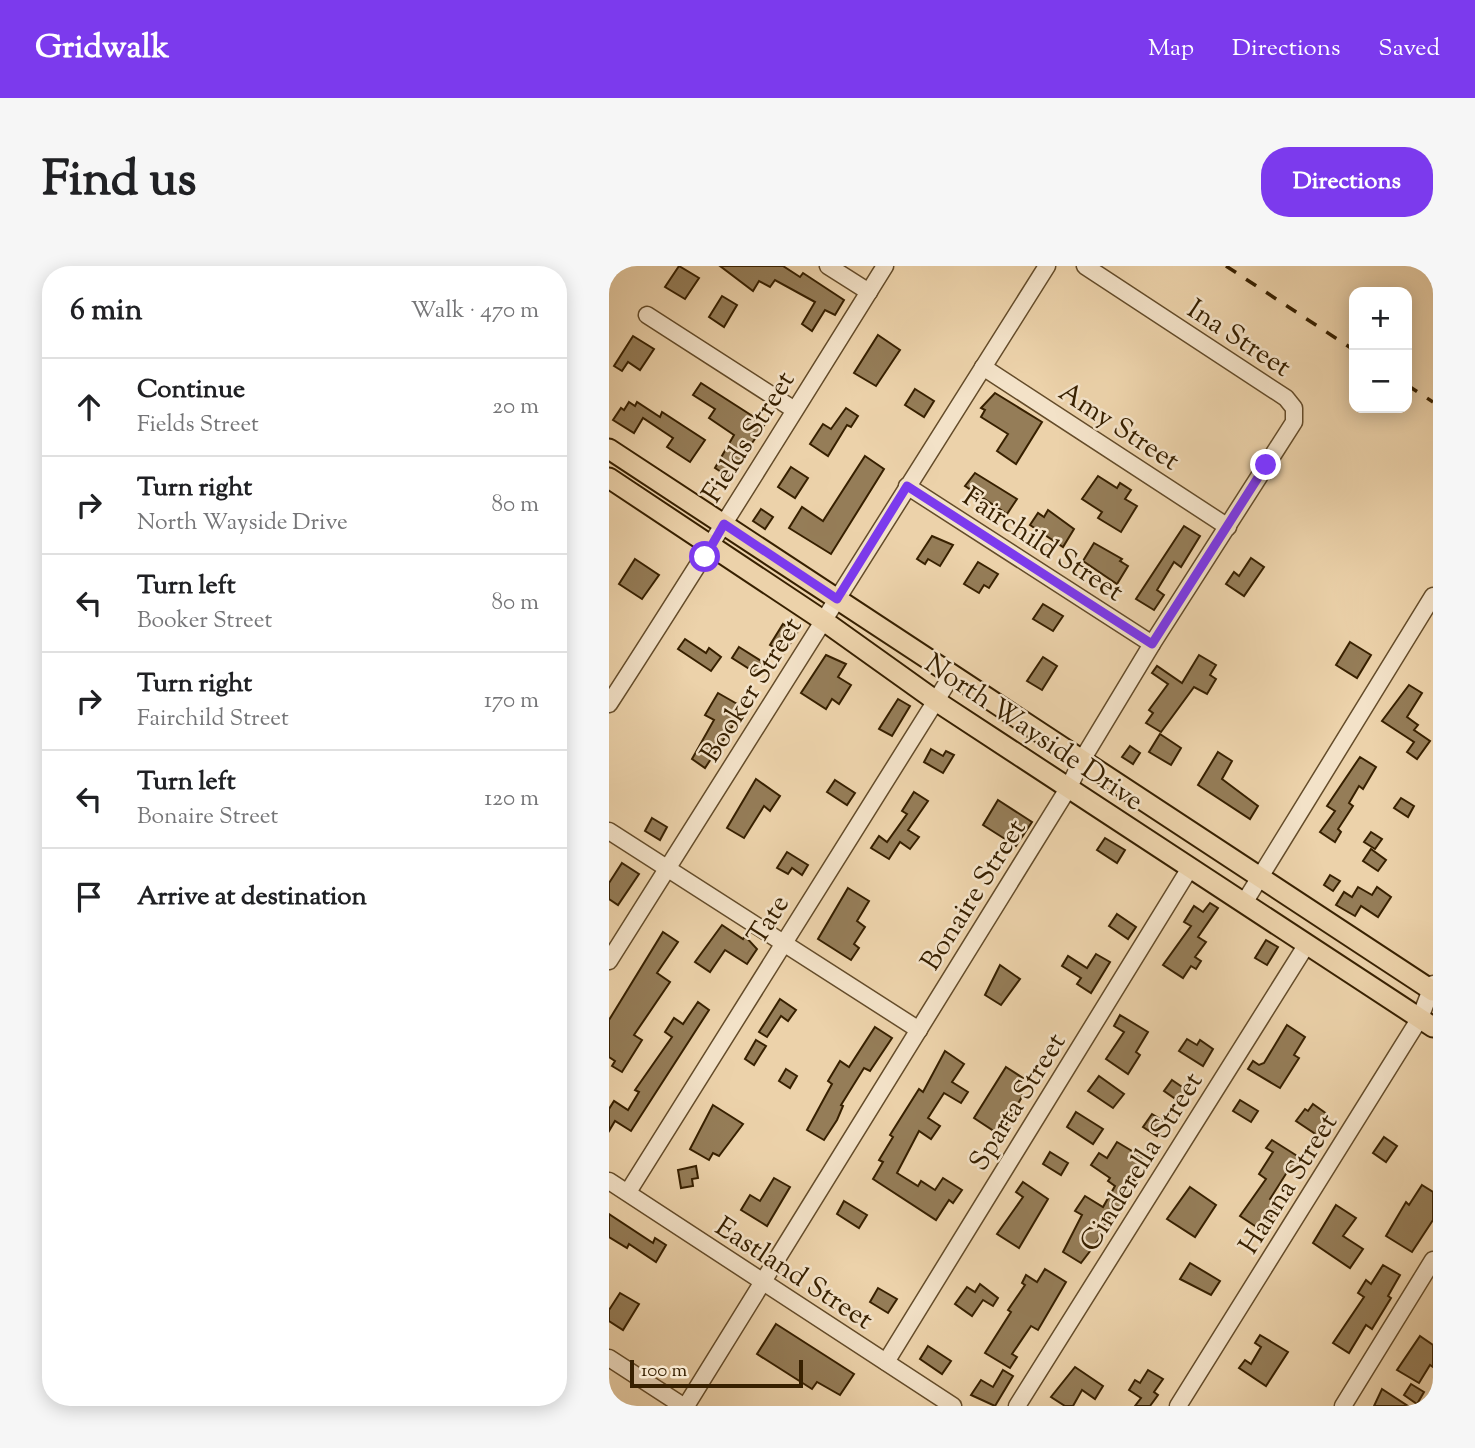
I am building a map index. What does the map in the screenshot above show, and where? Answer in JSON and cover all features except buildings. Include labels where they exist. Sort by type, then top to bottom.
[{"type":"main road","name":"North Wayside Drive","points":[[609,449],[1432,988]]},
{"type":"main road","name":"North Wayside Drive","points":[[609,478],[824,621],[936,701],[1427,1023]]},
{"type":"street","points":[[828,266],[869,292]]},
{"type":"street","name":"Fields Street","points":[[609,704],[712,545],[793,409],[885,266]]},
{"type":"street","name":"Booker Street","points":[[609,961],[1047,266]]},
{"type":"street","name":"Ina Street","points":[[1085,266],[1286,398],[1294,408]]},
{"type":"street","points":[[647,315],[793,409]]},
{"type":"street","name":"Amy Street","points":[[983,367],[1228,527]]},
{"type":"street","name":"Bonaire Street","points":[[685,1406],[1069,787],[1082,760],[1152,644],[1294,422],[1294,408]]},
{"type":"street","name":"Fairchild Street","points":[[907,486],[1152,644]]},
{"type":"street","points":[[1244,903],[1433,596]]},
{"type":"street","name":"Tate","points":[[628,1192],[952,675]]},
{"type":"street","points":[[609,831],[919,1030]]},
{"type":"street","name":"Sparta Street","points":[[886,1362],[1190,868]]},
{"type":"street","name":"Cinderella Street","points":[[1017,1406],[1307,944]]},
{"type":"street","name":"Hanna Street","points":[[1178,1406],[1427,1023],[1432,988]]},
{"type":"street","name":"Eastland Street","points":[[609,1181],[953,1406]]},
{"type":"street","points":[[1343,1406],[1433,1260]]},
{"type":"street","points":[[609,1358],[685,1406]]},
{"type":"railway","points":[[1226,266],[1349,347]]},
{"type":"railway","points":[[1412,388],[1433,402]]},
{"type":"route","points":[[705,557],[724,524],[837,599],[907,486],[1152,644],[1266,465]]}]
